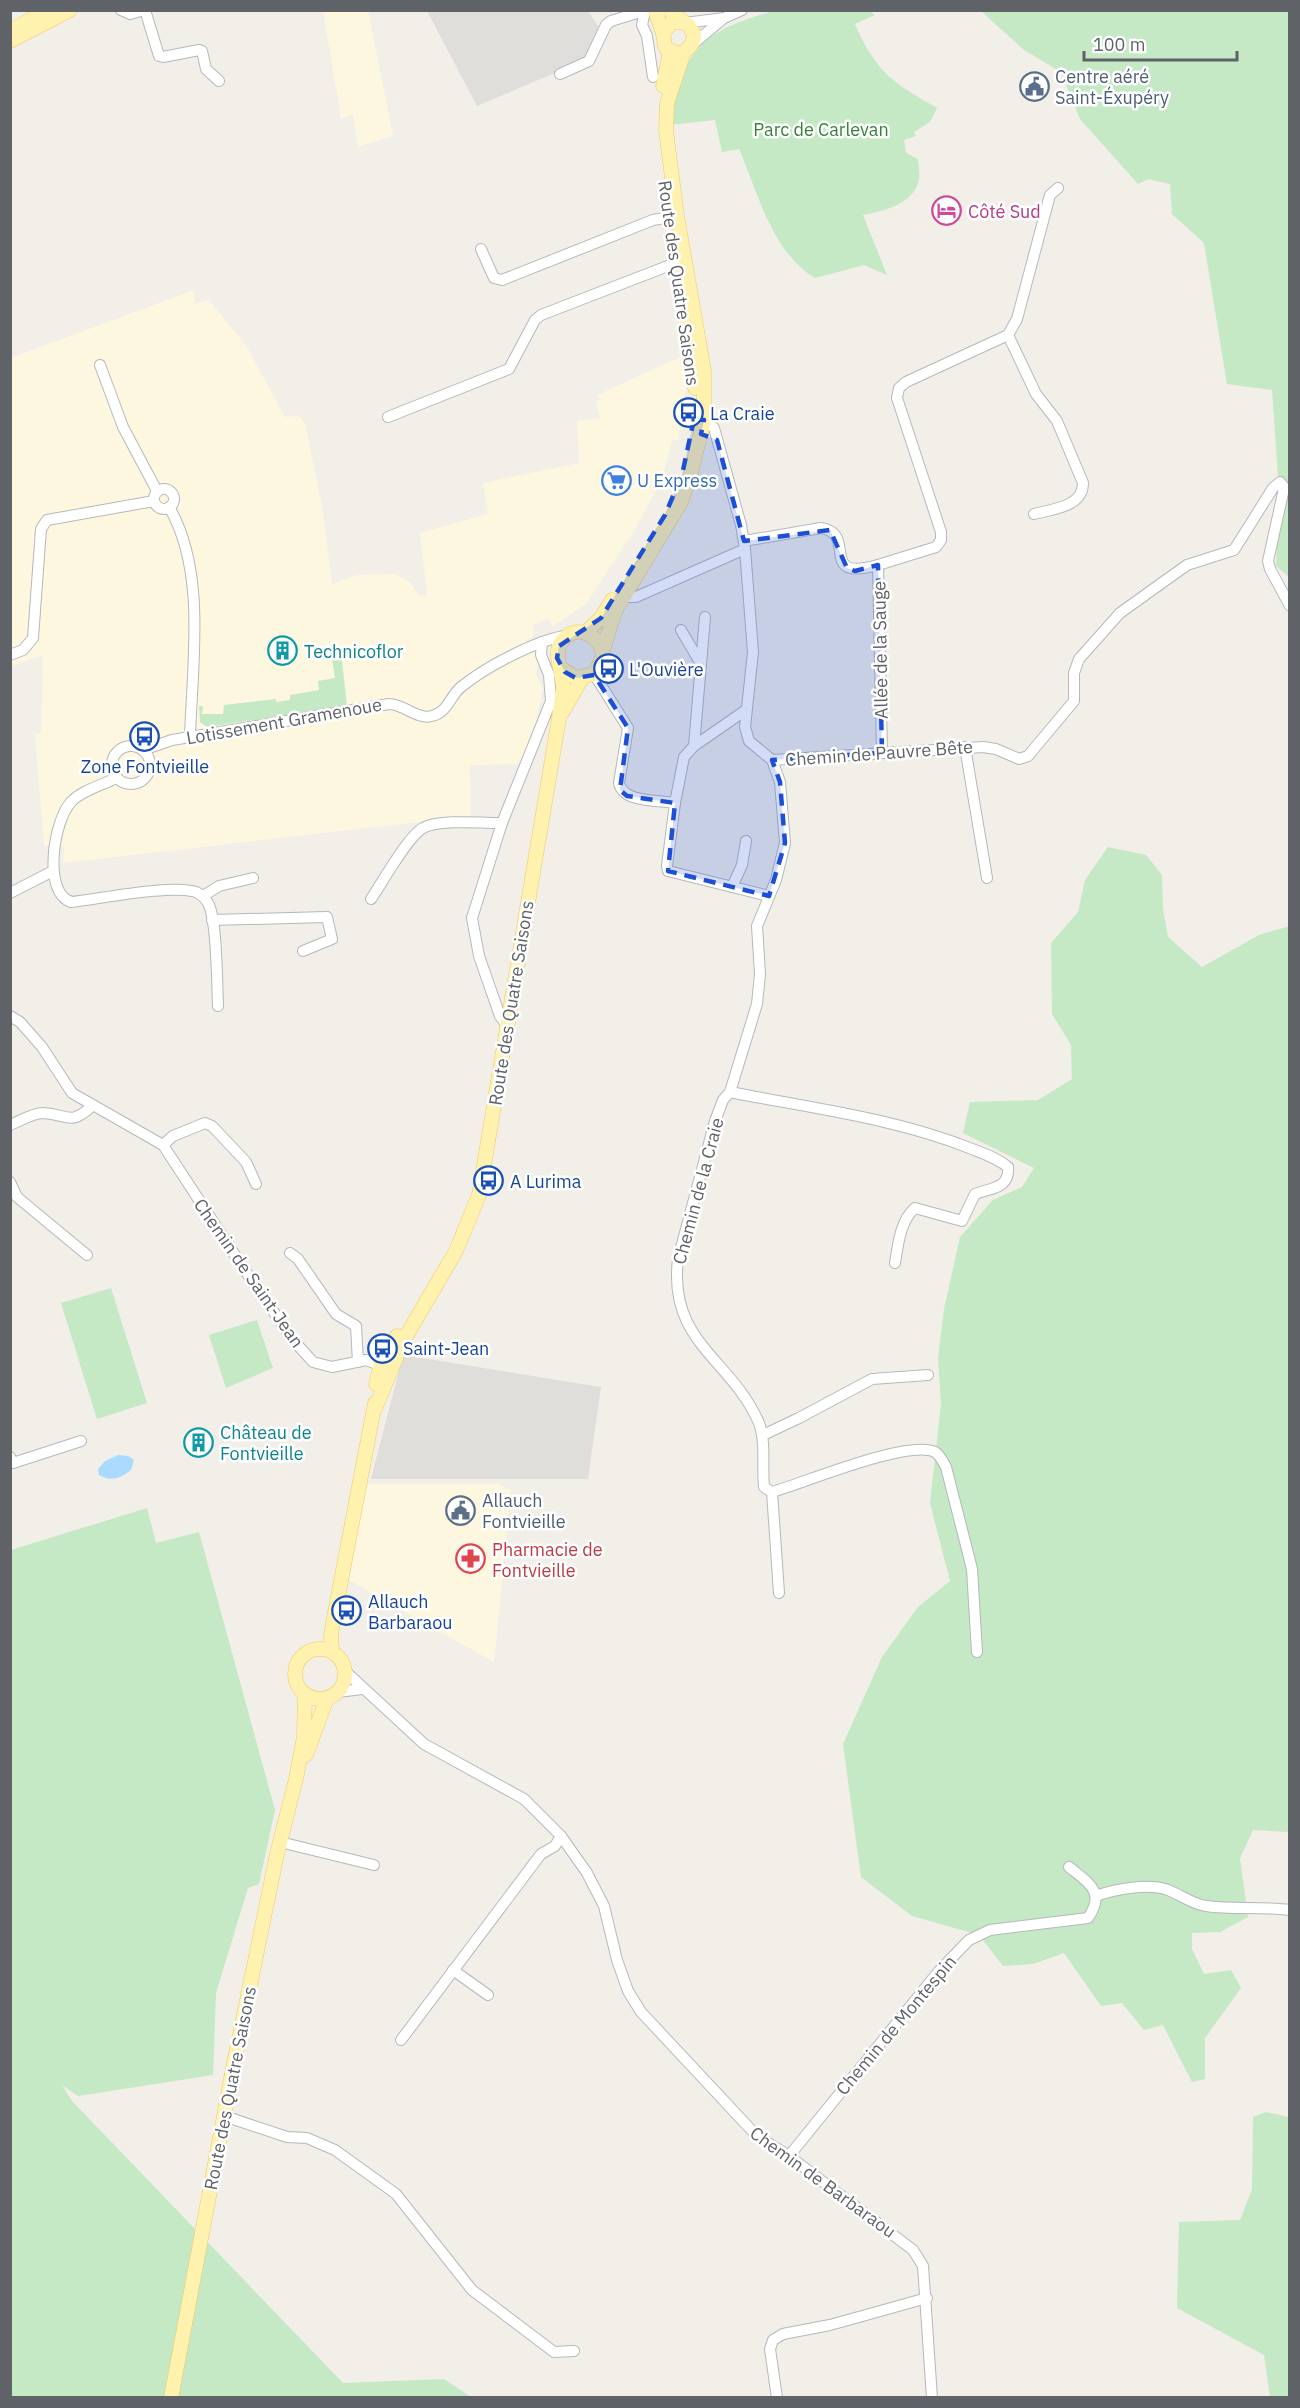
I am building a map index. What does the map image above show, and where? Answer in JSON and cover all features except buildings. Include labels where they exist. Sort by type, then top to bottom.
[{"type":"main road","points":[[10,31],[48,10]]},
{"type":"main road","points":[[10,42],[70,10]]},
{"type":"main road","points":[[655,10],[663,33],[663,42],[668,49],[676,53],[688,48],[692,30],[669,10]]},
{"type":"main road","points":[[663,33],[668,25],[683,22]]},
{"type":"main road","name":"Route des Quatre Saisons","points":[[673,216],[666,117],[672,83],[688,48]]},
{"type":"main road","name":"Route des Quatre Saisons","points":[[559,718],[588,676],[602,663],[610,623],[681,502],[700,437],[699,420],[704,370],[673,216],[657,118],[669,58],[668,49]]},
{"type":"main road","name":"Route des Quatre Saisons","points":[[585,633],[601,618],[665,515],[682,476],[699,420]]},
{"type":"main road","points":[[557,653],[564,639],[570,634],[585,633],[596,639],[603,650]]},
{"type":"main road","name":"Route des Quatre Saisons","points":[[332,1652],[331,1634],[384,1371],[456,1251],[479,1195],[544,794],[559,718],[563,688],[557,653]]},
{"type":"main road","points":[[561,668],[570,676],[588,676]]},
{"type":"main road","name":"Route des Quatre Saisons","points":[[171,2397],[224,2116],[304,1737],[305,1695],[296,1683],[295,1668],[298,1660],[310,1650],[336,1607]]},
{"type":"main road","points":[[310,1650],[318,1648],[332,1652],[342,1661],[345,1671]]},
{"type":"main road","name":"Route des Quatre Saisons","points":[[296,1779],[333,1695],[345,1679],[345,1671]]},
{"type":"main road","points":[[305,1695],[312,1698],[333,1695]]},
{"type":"street","points":[[121,10],[130,14],[145,10],[159,56],[202,51],[206,69],[219,81]]},
{"type":"street","points":[[683,22],[723,18],[742,10]]},
{"type":"street","points":[[560,74],[589,61],[602,32],[611,21],[646,11]]},
{"type":"street","points":[[646,11],[642,25],[647,36],[653,77]]},
{"type":"street","points":[[688,48],[723,18]]},
{"type":"street","points":[[878,565],[936,547],[941,540],[941,532],[897,398],[900,388],[906,382],[1008,335],[1017,319],[1050,195],[1058,188]]},
{"type":"street","points":[[481,249],[494,278],[502,280],[653,220],[673,216]]},
{"type":"street","points":[[388,417],[509,369],[529,330],[541,315],[682,260]]},
{"type":"street","points":[[1008,335],[1036,394],[1057,421],[1083,483],[1083,492],[1075,502],[1034,514]]},
{"type":"street","points":[[10,655],[23,650],[33,638],[40,529],[47,520],[52,517],[155,496],[164,488],[172,492],[174,500],[170,507],[162,509],[155,496],[123,427],[99,365]]},
{"type":"street","points":[[699,420],[714,428],[744,545],[753,652],[745,727],[749,741],[772,760]]},
{"type":"street","points":[[700,437],[717,440]]},
{"type":"street","name":"Chemin de Pauvre Bête","points":[[772,760],[965,747],[996,749],[1019,759],[1031,754],[1074,701],[1074,673],[1078,659],[1120,613],[1187,566],[1234,550],[1273,488],[1280,482],[1284,487],[1268,561],[1290,606]]},
{"type":"street","points":[[170,507],[182,531],[189,558],[193,596],[190,737]]},
{"type":"street","name":"Allée de la Sauge","points":[[625,595],[636,597],[744,545],[820,528],[830,530],[837,536],[841,562],[847,568],[855,572],[878,565],[882,753]]},
{"type":"street","points":[[694,746],[705,617]]},
{"type":"street","points":[[681,630],[701,664]]},
{"type":"street","name":"Lotissement Gramenoue","points":[[116,778],[111,768],[116,752],[127,746],[143,750],[156,744],[190,737],[389,704],[401,705],[424,717],[432,716],[441,712],[463,686],[542,642],[570,634]]},
{"type":"street","points":[[542,642],[557,653]]},
{"type":"street","points":[[508,1027],[500,1016],[479,956],[472,918],[502,823],[550,701],[549,675],[541,655],[542,642]]},
{"type":"street","points":[[588,676],[628,728],[619,783],[620,790],[627,796],[675,803]]},
{"type":"street","points":[[746,710],[694,746],[682,762],[667,866],[668,871],[769,896]]},
{"type":"street","points":[[965,747],[987,878]]},
{"type":"street","points":[[143,750],[150,767],[145,779],[140,783],[127,784],[116,778],[79,796],[66,808],[57,836],[53,871],[61,895],[71,902],[154,892],[195,892],[202,896],[209,904],[212,920],[218,1006]]},
{"type":"street","name":"Chemin de la Craie","points":[[772,760],[780,782],[785,843],[782,863],[756,926],[760,975],[757,1004],[730,1092],[723,1100],[715,1121],[678,1259],[675,1280],[682,1316],[691,1332],[744,1398],[763,1435],[764,1487],[772,1492]]},
{"type":"street","points":[[371,899],[410,842],[423,828],[502,823]]},
{"type":"street","points":[[732,887],[742,865],[746,841]]},
{"type":"street","points":[[10,893],[53,871]]},
{"type":"street","points":[[202,896],[219,886],[253,878]]},
{"type":"street","points":[[212,920],[327,917],[332,939],[303,951]]},
{"type":"street","points":[[10,1016],[20,1022],[42,1047],[72,1093],[163,1145],[173,1136],[205,1123],[212,1126],[246,1162],[256,1184]]},
{"type":"street","points":[[730,1092],[911,1128],[951,1140],[1000,1160],[1008,1167],[1009,1175],[998,1188],[975,1194],[962,1221],[915,1208],[910,1212],[900,1236],[895,1263]]},
{"type":"street","points":[[10,1125],[40,1113],[68,1119],[78,1118],[92,1106]]},
{"type":"street","name":"Chemin de Saint-Jean","points":[[163,1145],[246,1272],[307,1356],[313,1362],[332,1367],[366,1360],[384,1371]]},
{"type":"street","points":[[10,1182],[17,1197],[87,1255]]},
{"type":"street","points":[[290,1253],[298,1259],[336,1314],[356,1326],[357,1362]]},
{"type":"street","points":[[763,1435],[872,1379],[928,1375]]},
{"type":"street","points":[[10,1457],[13,1463],[81,1441]]},
{"type":"street","points":[[779,1593],[772,1492],[886,1455],[929,1450],[937,1453],[946,1467],[972,1569],[977,1652]]},
{"type":"street","name":"Chemin de Barbaraou","points":[[345,1671],[424,1744],[515,1793],[561,1836],[587,1873],[604,1906],[617,1960],[628,1990],[641,2012],[689,2060],[746,2126],[913,2250],[923,2266],[932,2397]]},
{"type":"street","points":[[333,1695],[362,1689]]},
{"type":"street","points":[[401,2040],[541,1854],[555,1846],[561,1836]]},
{"type":"street","points":[[280,1842],[374,1865]]},
{"type":"street","points":[[1069,1867],[1092,1886],[1096,1896],[1109,1891],[1154,1887],[1170,1890],[1203,1906],[1260,1906],[1290,1910]]},
{"type":"street","name":"Chemin de Montespin","points":[[789,2156],[939,1971],[969,1940],[990,1930],[1088,1918],[1095,1908],[1096,1896]]},
{"type":"street","points":[[453,1970],[489,1995]]},
{"type":"street","points":[[224,2116],[287,2137],[307,2138],[335,2150],[396,2194],[472,2290],[554,2352],[574,2351]]},
{"type":"street","points":[[777,2397],[771,2349],[773,2340],[783,2334],[830,2325],[927,2298]]},
{"type":"highlighted area","points":[[694,419],[704,420],[701,434],[717,440],[744,541],[830,530],[847,568],[855,571],[878,565],[882,753],[772,760],[780,782],[785,843],[769,896],[668,871],[675,803],[627,796],[620,790],[628,728],[594,675],[576,678],[565,672],[557,658],[559,646],[601,618],[665,515],[682,475]]},
{"type":"shaded area","points":[[323,11],[368,11],[393,136],[358,147],[353,115],[341,118]]},
{"type":"shaded area","points":[[427,11],[588,11],[600,29],[588,59],[477,106]]},
{"type":"shaded area","points":[[194,290],[195,304],[209,300],[247,347],[285,417],[299,416],[305,423],[323,512],[332,584],[358,575],[395,574],[410,582],[419,596],[427,595],[420,533],[488,514],[483,483],[579,463],[577,421],[600,418],[596,401],[600,400],[598,395],[686,354],[688,376],[678,440],[672,440],[662,479],[634,531],[586,604],[553,626],[548,619],[533,625],[534,635],[526,641],[530,650],[537,652],[541,659],[535,673],[543,688],[532,739],[522,764],[470,765],[471,816],[63,863],[64,847],[44,845],[35,735],[41,732],[43,655],[11,666],[11,358]]},
{"type":"shaded area","points":[[403,1355],[601,1387],[588,1479],[371,1479]]},
{"type":"shaded area","points":[[367,1484],[498,1484],[511,1490],[494,1662],[349,1580]]},
{"type":"green space","name":"Parc de Carlevan","points":[[773,11],[869,11],[875,15],[855,24],[870,54],[887,75],[937,108],[930,122],[914,132],[916,136],[904,140],[906,153],[918,159],[919,177],[914,191],[903,202],[895,206],[863,215],[887,275],[864,265],[815,278],[800,267],[777,237],[739,149],[722,152],[715,120],[670,125],[672,107],[680,80],[696,51],[717,33],[742,21]]},
{"type":"green space","points":[[981,11],[1289,11],[1289,577],[1276,566],[1279,491],[1272,390],[1227,384],[1204,243],[1172,214],[1170,184],[1148,179],[1138,184],[1080,119],[1061,72],[1024,50]]},
{"type":"green space","points":[[341,652],[347,706],[207,727],[200,722],[199,706],[203,706],[202,714],[223,714],[224,705],[276,699],[276,702],[290,700],[290,695],[319,690],[318,681],[335,678],[331,653]]},
{"type":"green space","points":[[1108,847],[1146,855],[1162,875],[1163,909],[1168,937],[1202,967],[1259,935],[1290,926],[1289,1832],[1253,1830],[1240,1858],[1248,1917],[1220,1932],[1192,1933],[1192,1949],[1204,1974],[1231,1970],[1241,1988],[1205,2038],[1205,2079],[1192,2082],[1163,2025],[1144,2030],[1122,2003],[1101,2006],[1064,1953],[1033,1964],[1003,1966],[979,1935],[912,1916],[861,1877],[843,1744],[882,1657],[918,1607],[950,1581],[930,1503],[941,1404],[938,1358],[944,1309],[960,1237],[993,1200],[1022,1187],[1034,1168],[963,1133],[970,1102],[1038,1100],[1072,1079],[1071,1045],[1052,1014],[1051,943],[1078,912],[1085,880]]},
{"type":"green space","points":[[111,1288],[147,1403],[97,1419],[61,1303]]},
{"type":"green space","points":[[257,1320],[273,1368],[226,1388],[209,1335]]},
{"type":"green space","points":[[147,1508],[156,1543],[199,1532],[275,1810],[259,1884],[248,1888],[216,1993],[213,2075],[78,2096],[62,2085],[72,2101],[343,2383],[444,2379],[471,2397],[11,2398],[11,1550]]},
{"type":"green space","points":[[1266,2112],[1289,2117],[1289,2397],[1270,2397],[1264,2355],[1177,2308],[1179,2222],[1240,2220],[1252,2189],[1253,2117]]},
{"type":"water","points":[[118,1455],[128,1456],[134,1460],[131,1470],[116,1478],[99,1475],[98,1469],[105,1461]]},
{"type":"place","name":"Centre aéré Saint-Éxupéry","points":[[1034,86]]},
{"type":"place","name":"Côté Sud","points":[[947,211]]},
{"type":"place","name":"La Craie","points":[[689,413]]},
{"type":"place","name":"U Express","points":[[616,480]]},
{"type":"place","name":"Technicoflor","points":[[283,651]]},
{"type":"place","name":"L'Ouvière","points":[[608,669]]},
{"type":"place","name":"Zone Fontvieille","points":[[145,737]]},
{"type":"place","name":"A Lurima","points":[[489,1181]]},
{"type":"place","name":"Saint-Jean","points":[[382,1348]]},
{"type":"place","name":"Château de Fontvieille","points":[[199,1442]]},
{"type":"place","name":"Allauch Fontvieille","points":[[461,1510]]},
{"type":"place","name":"Pharmacie de Fontvieille","points":[[471,1559]]},
{"type":"place","name":"Allauch Barbaraou","points":[[347,1611]]}]
